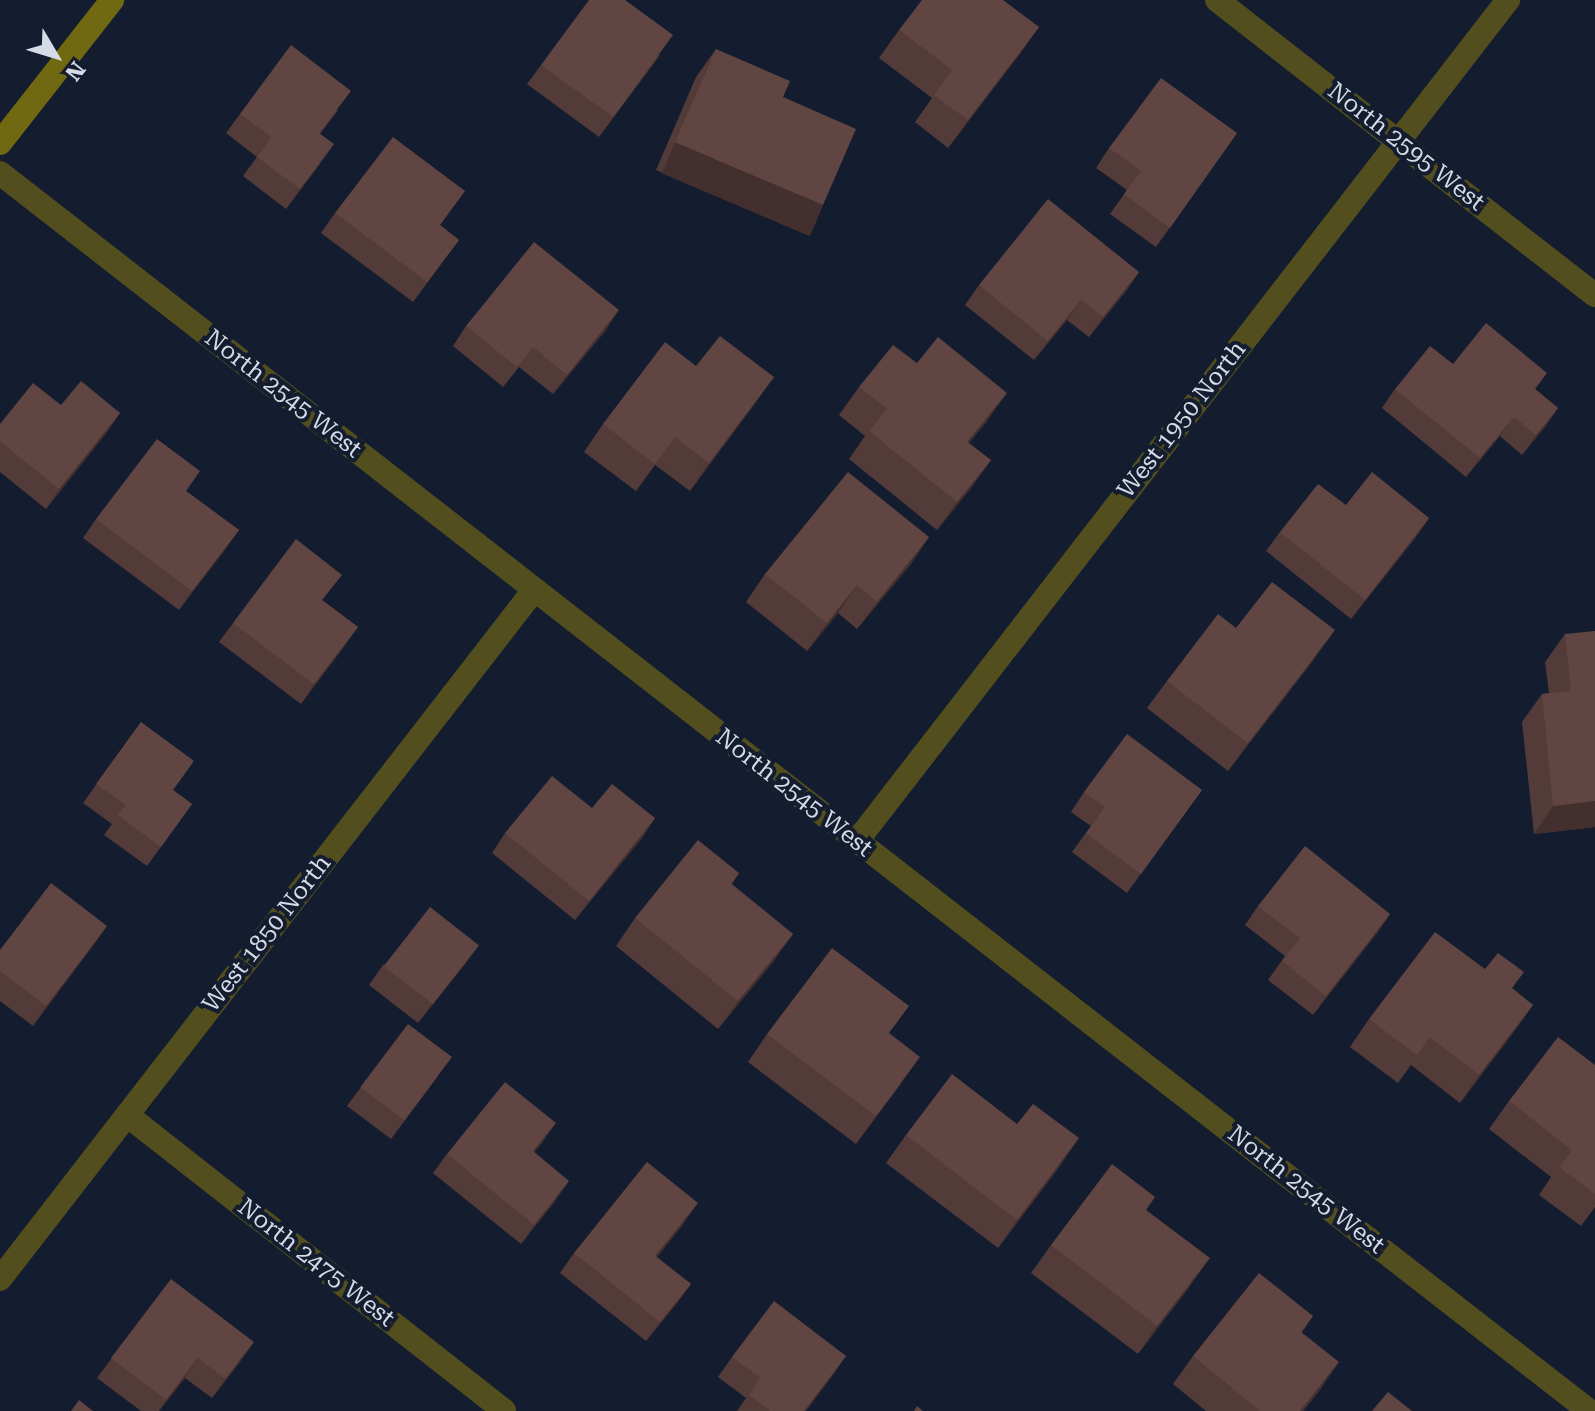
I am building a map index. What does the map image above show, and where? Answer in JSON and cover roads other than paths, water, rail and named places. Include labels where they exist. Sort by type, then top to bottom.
[{"type":"main road","points":[[0,143],[112,0]]},
{"type":"street","name":"North 2595 West","points":[[1217,0],[1595,295]]},
{"type":"street","name":"West 1950 North","points":[[857,841],[1508,0]]},
{"type":"street","name":"North 2545 West","points":[[0,173],[1589,1411]]},
{"type":"street","name":"West 1850 North","points":[[0,1279],[534,590]]},
{"type":"street","name":"North 2475 West","points":[[127,1115],[504,1411]]}]
